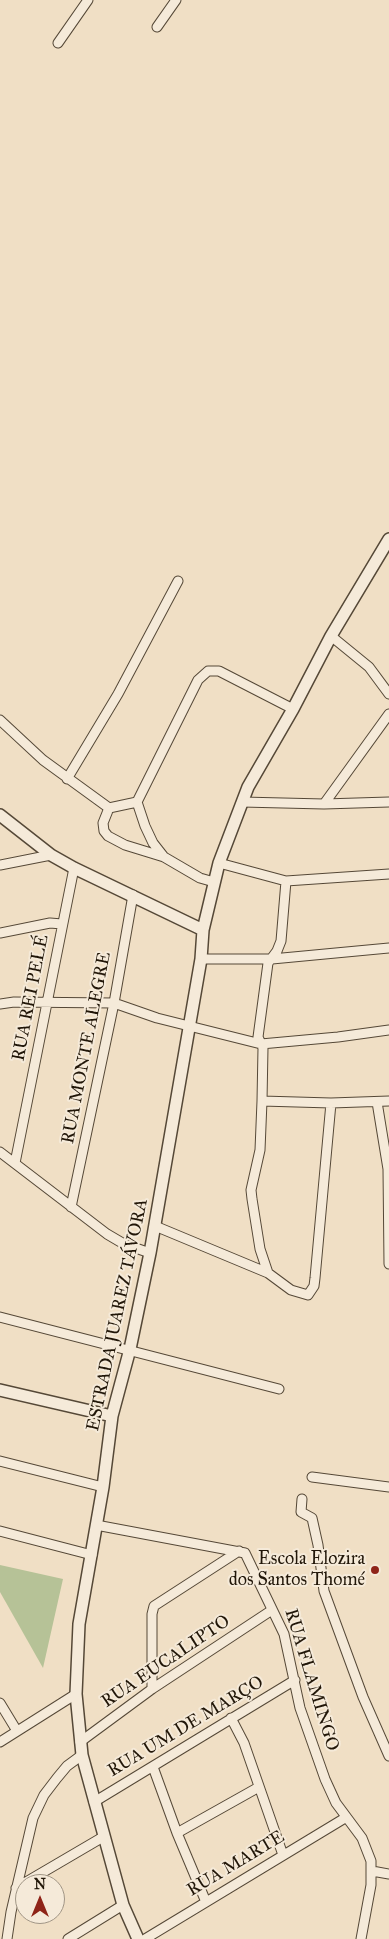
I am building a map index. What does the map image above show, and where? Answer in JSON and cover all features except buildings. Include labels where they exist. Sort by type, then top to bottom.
[{"type":"street","points":[[58,43],[88,0]]},
{"type":"street","points":[[157,27],[176,0]]},
{"type":"street","name":"ESTRADA JUAREZ TÁVORA","points":[[138,1939],[123,1905],[82,1756],[76,1694],[78,1629],[104,1487],[112,1416],[130,1350],[150,1254],[201,959],[203,930],[219,863],[248,787],[294,708],[331,636],[389,539]]},
{"type":"street","points":[[67,778],[118,694],[178,582]]},
{"type":"street","points":[[331,636],[369,667],[389,694]]},
{"type":"street","points":[[164,857],[144,826],[138,802],[198,680],[212,670],[219,671],[294,708]]},
{"type":"street","points":[[324,804],[389,714]]},
{"type":"street","points":[[0,720],[43,760],[109,808],[138,802]]},
{"type":"street","points":[[242,802],[324,804],[389,802]]},
{"type":"street","points":[[109,808],[103,823],[104,831],[108,836],[125,845],[164,857],[200,878],[214,882]]},
{"type":"street","points":[[0,815],[51,855],[203,930]]},
{"type":"street","points":[[0,866],[51,855]]},
{"type":"street","points":[[219,863],[286,881],[389,874]]},
{"type":"street","name":"RUA REI PELÉ","points":[[15,1163],[74,868]]},
{"type":"street","points":[[268,1272],[260,1249],[251,1190],[260,1150],[263,1048],[258,1037],[267,966],[281,941],[286,881]]},
{"type":"street","name":"RUA MONTE ALEGRE","points":[[71,1207],[114,1003],[133,895]]},
{"type":"street","points":[[0,933],[50,924],[62,924]]},
{"type":"street","points":[[201,959],[272,959],[389,948]]},
{"type":"street","points":[[0,1004],[14,1002],[114,1003],[158,1018],[260,1044],[338,1038],[389,1030]]},
{"type":"street","points":[[262,1101],[331,1103],[389,1101]]},
{"type":"street","points":[[377,1102],[388,1169],[389,1264]]},
{"type":"street","points":[[155,1226],[268,1272],[291,1290],[308,1295],[314,1286],[331,1103]]},
{"type":"street","points":[[0,1152],[115,1239],[150,1254]]},
{"type":"street","points":[[0,1317],[279,1389]]},
{"type":"street","points":[[0,1390],[112,1416]]},
{"type":"street","points":[[0,1462],[104,1487]]},
{"type":"street","points":[[312,1477],[389,1487]]},
{"type":"street","points":[[302,1499],[301,1512],[312,1518],[318,1544],[324,1592],[363,1697],[389,1756]]},
{"type":"street","points":[[96,1525],[242,1552]]},
{"type":"street","points":[[0,1531],[92,1554]]},
{"type":"street","points":[[152,1689],[152,1614],[154,1606],[242,1552]]},
{"type":"street","name":"RUA FLAMINGO","points":[[242,1552],[284,1634],[300,1708],[325,1779],[345,1818],[362,1838],[371,1861],[372,1871]]},
{"type":"street","name":"RUA EUCALIPTO","points":[[80,1742],[152,1689],[272,1610]]},
{"type":"street","name":"RUA UM DE MARÇO","points":[[94,1802],[295,1680]]},
{"type":"street","points":[[0,1742],[76,1694]]},
{"type":"street","points":[[0,1703],[17,1731]]},
{"type":"street","points":[[231,1718],[244,1743],[283,1855]]},
{"type":"street","points":[[19,1874],[33,1818],[44,1795],[67,1766],[82,1756]]},
{"type":"street","points":[[153,1767],[206,1902]]},
{"type":"street","points":[[177,1832],[259,1787]]},
{"type":"street","name":"RUA MARTE","points":[[145,1939],[345,1818]]},
{"type":"street","points":[[40,1874],[103,1837]]},
{"type":"street","points":[[361,1939],[372,1871],[389,1874]]},
{"type":"street","points":[[7,1939],[15,1894]]},
{"type":"street","points":[[68,1939],[123,1905]]},
{"type":"green space","points":[[0,1565],[63,1579],[43,1668],[0,1592]]},
{"type":"place","name":"Escola Elozira dos Santos Thomé","points":[[375,1570]]}]
